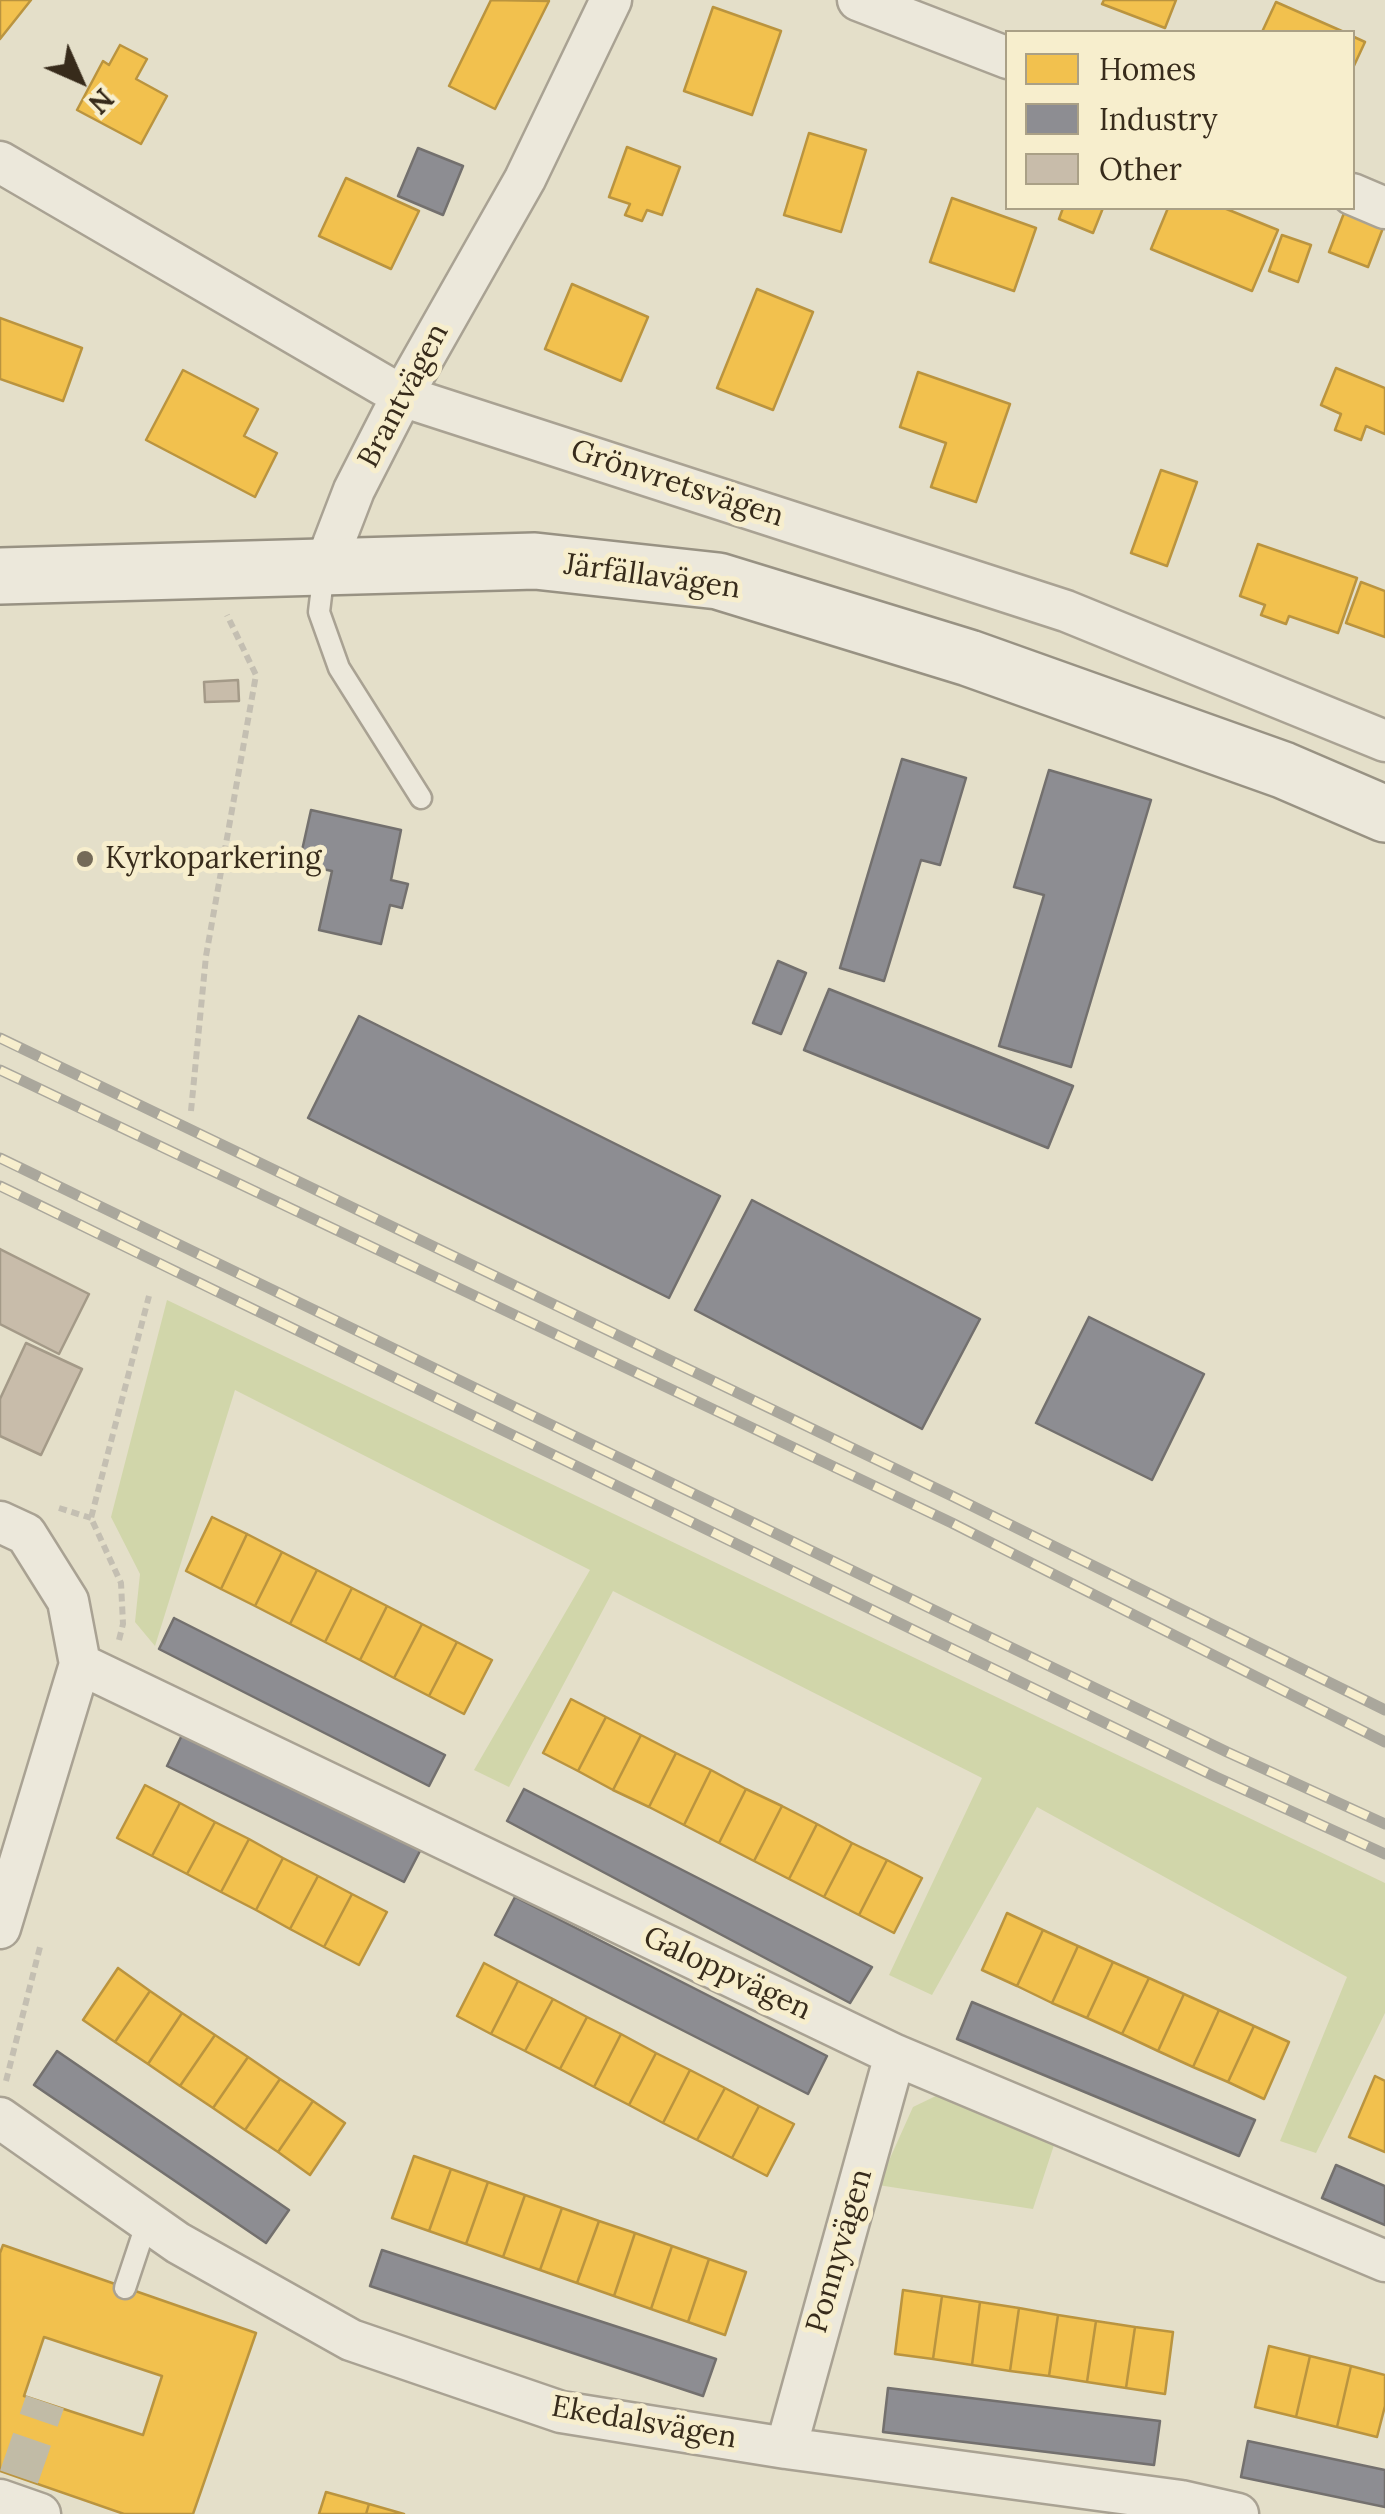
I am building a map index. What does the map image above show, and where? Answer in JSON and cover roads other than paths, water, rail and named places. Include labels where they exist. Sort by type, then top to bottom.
[{"type":"street","name":"Brantvägen","points":[[324,568],[354,490],[402,396],[525,179],[610,0]]},
{"type":"street","points":[[858,0],[1005,57]]},
{"type":"street","name":"Grönvretsvägen","points":[[0,162],[402,396],[1066,611],[1385,740]]},
{"type":"street","points":[[1355,195],[1385,208]]},
{"type":"street","name":"Järfällavägen","points":[[0,576],[535,561],[718,581],[969,658],[1282,770],[1385,814]]},
{"type":"street","points":[[0,1522],[26,1534],[68,1601],[80,1664],[0,1928]]},
{"type":"street","name":"Galoppvägen","points":[[80,1664],[895,2054],[1385,2262]]},
{"type":"street","name":"Ponnyvägen","points":[[786,2448],[895,2054]]},
{"type":"street","name":"Ekedalsvägen","points":[[0,2118],[178,2243],[351,2340],[561,2412],[786,2448],[1181,2501],[1238,2514]]},
{"type":"street","points":[[0,2500],[40,2514]]},
{"type":"lane","name":"Brantvägen","points":[[324,568],[319,612],[339,668],[421,798]]},
{"type":"lane","points":[[125,2288],[147,2222]]},
{"type":"tunnel","points":[[19,2477],[45,2402]]},
{"type":"railway","points":[[0,1038],[952,1496],[1385,1710]]},
{"type":"railway","points":[[0,1070],[952,1523],[1385,1742]]},
{"type":"railway","points":[[0,1158],[1227,1752],[1385,1824]]},
{"type":"railway","points":[[0,1186],[1216,1777],[1385,1854]]},
{"type":"place","name":"Kyrkoparkering","points":[[85,859]]}]
